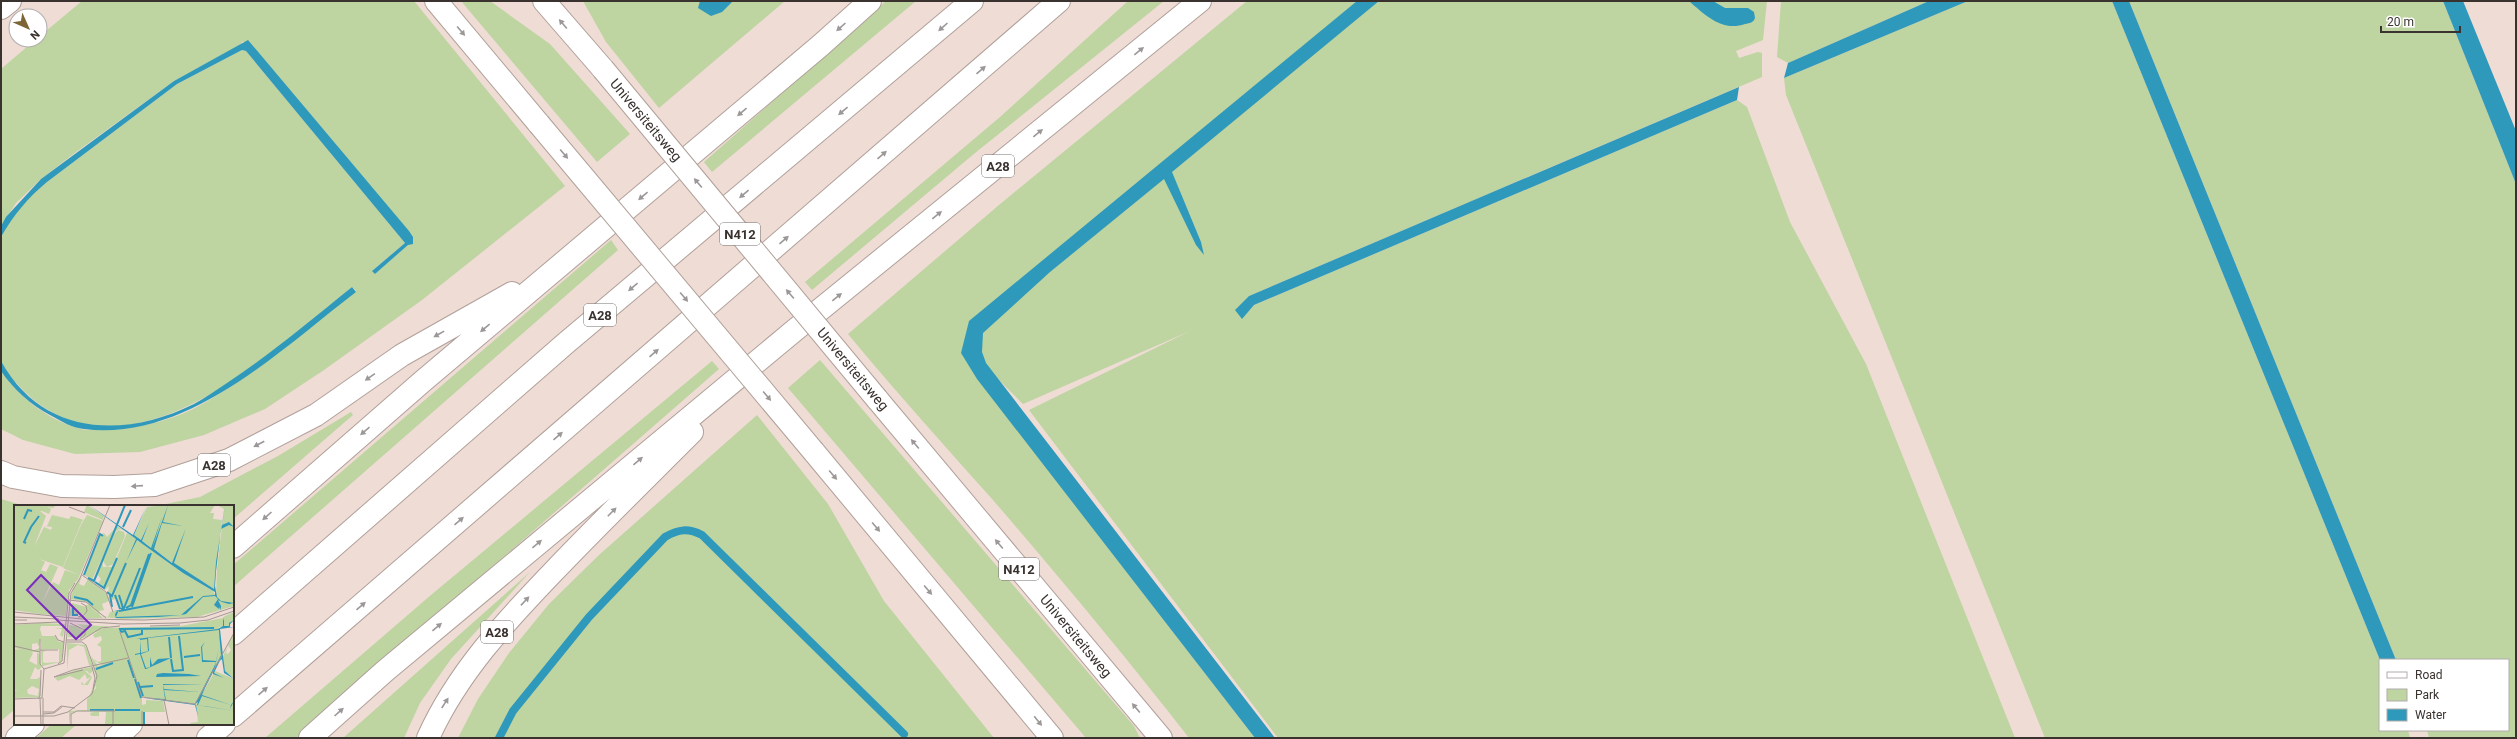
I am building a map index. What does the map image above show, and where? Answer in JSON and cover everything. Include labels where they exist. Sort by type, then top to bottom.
[{"type":"main road","points":[[1,8],[10,1]]},
{"type":"main road","points":[[436,1],[1052,738]]},
{"type":"main road","name":"Universiteitsweg","points":[[544,1],[603,69],[1161,738]]},
{"type":"main road","name":"A28","points":[[234,546],[423,381],[821,45],[870,1]]},
{"type":"main road","name":"A28","points":[[234,633],[566,343],[972,1]]},
{"type":"main road","points":[[234,715],[1059,1]]},
{"type":"main road","name":"A28","points":[[310,738],[385,671],[795,330],[1200,1]]},
{"type":"main road","name":"A28","points":[[1,472],[13,477],[62,486],[114,487],[154,485],[229,460],[316,415],[402,355],[558,267]]},
{"type":"main road","name":"A28","points":[[428,738],[438,714],[471,664],[503,625],[584,540],[795,330]]},
{"type":"main road","points":[[17,738],[31,725]]},
{"type":"main road","points":[[116,738],[130,725]]},
{"type":"main road","points":[[208,738],[223,725]]},
{"type":"green space","points":[[82,1],[414,1],[565,186],[422,300],[324,370],[265,409],[204,435],[140,452],[75,454],[23,440],[1,429],[1,371],[8,381],[36,407],[69,425],[83,430],[88,430],[126,428],[149,424],[171,418],[193,409],[235,384],[356,291],[352,287],[277,349],[222,387],[194,403],[164,416],[134,424],[102,427],[72,421],[58,415],[44,408],[32,398],[6,372],[2,365],[1,241],[10,220],[15,213],[47,182],[177,84],[242,50],[246,51],[405,243],[373,270],[375,274],[408,245],[243,41],[240,45],[174,81],[72,155],[41,179],[16,203],[1,226],[1,69],[26,48],[48,48],[48,29]]},
{"type":"green space","points":[[461,1],[490,1],[550,44],[630,134],[597,162]]},
{"type":"green space","points":[[583,1],[785,1],[659,108],[606,42]]},
{"type":"green space","points":[[886,1],[916,1],[712,172],[704,162]]},
{"type":"green space","points":[[1128,1],[1164,1],[975,153],[812,290],[805,282],[1000,117]]},
{"type":"green space","points":[[1247,1],[1767,1],[1763,40],[1736,51],[1739,58],[1758,52],[1762,53],[1762,77],[1249,296],[1242,318],[1254,305],[1737,100],[1747,107],[1790,222],[1866,364],[2015,738],[1278,738],[1029,410],[1190,331],[1023,404],[992,373],[1011,422],[1255,738],[1189,738],[1043,559],[848,334],[999,205]]},
{"type":"green space","points":[[1781,1],[1929,1],[1788,63],[1777,57]]},
{"type":"green space","points":[[1968,1],[2112,1],[2380,659],[2379,731],[2408,731],[2410,738],[2045,738],[1786,95],[1784,78]]},
{"type":"green space","points":[[2129,1],[2443,1],[2516,184],[2516,738],[2429,738],[2427,731],[2509,731],[2509,659],[2396,659]]},
{"type":"green space","points":[[611,240],[618,250],[234,586],[234,564]]},
{"type":"green space","points":[[820,360],[1134,726],[1140,738],[1086,738],[788,388]]},
{"type":"green space","points":[[712,361],[719,369],[296,738],[265,738],[431,595]]},
{"type":"green space","points":[[351,412],[353,415],[234,518],[234,505],[161,505],[200,497],[278,456]]},
{"type":"green space","points":[[757,415],[828,504],[884,601],[994,738],[458,738],[478,699],[509,653],[549,604],[599,555]]},
{"type":"green space","points":[[1,499],[22,505],[14,505],[14,710],[1,721]]},
{"type":"green space","points":[[530,572],[451,659],[420,703],[404,738],[343,738]]},
{"type":"green space","points":[[51,725],[76,725],[61,738],[36,738]]},
{"type":"water","points":[[700,1],[733,1],[722,12],[711,16],[698,8]]},
{"type":"water","points":[[1357,1],[1379,1],[1172,172],[1201,242],[1204,255],[1196,245],[1164,179],[1050,272],[983,333],[982,352],[986,363],[1275,738],[1255,738],[977,379],[961,353],[969,321]]},
{"type":"water","points":[[1689,1],[1713,1],[1725,8],[1748,8],[1754,12],[1755,18],[1751,22],[1737,26],[1721,24],[1701,12]]},
{"type":"water","points":[[1929,1],[1968,1],[1784,78],[1788,63]]},
{"type":"water","points":[[2112,1],[2129,1],[2396,659],[2380,659]]},
{"type":"water","points":[[2443,1],[2463,1],[2516,131],[2516,184]]},
{"type":"water","points":[[248,40],[409,231],[413,237],[413,244],[408,245],[375,274],[372,271],[405,243],[246,51],[242,50],[177,84],[47,182],[22,207],[1,237],[1,226],[6,217],[41,179],[174,81]]},
{"type":"water","points":[[1739,87],[1737,100],[1254,305],[1242,319],[1235,310],[1249,296]]},
{"type":"water","points":[[352,287],[356,292],[264,364],[230,387],[195,407],[159,421],[122,429],[84,429],[75,427],[50,415],[29,401],[11,384],[1,371],[1,361],[18,386],[39,404],[62,417],[87,424],[113,426],[140,423],[167,415],[194,404],[206,397],[275,349]]},
{"type":"waterway","points":[[499,738],[513,711],[589,617],[665,537],[675,532],[684,530],[702,535],[904,734]]}]
